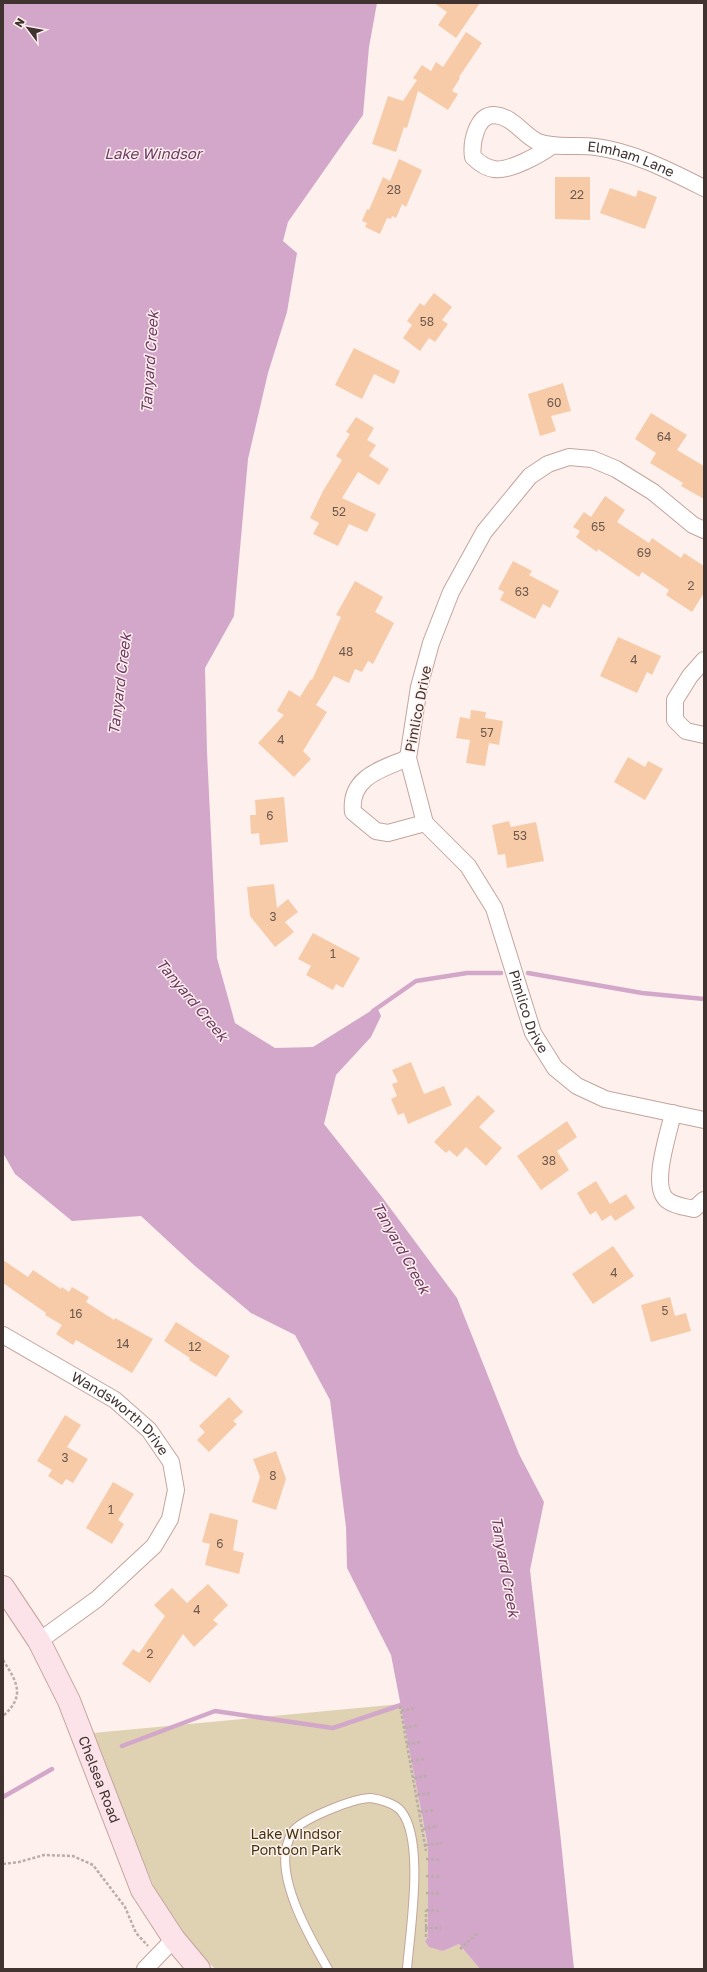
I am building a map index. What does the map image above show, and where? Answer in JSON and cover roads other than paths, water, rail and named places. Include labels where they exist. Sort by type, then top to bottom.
[{"type":"street","name":"Elmham Lane","points":[[553,145],[542,153],[525,161],[494,170],[478,161],[473,156],[471,147],[472,140],[479,125],[486,118],[493,115],[504,118],[519,126],[537,142],[553,145],[595,147],[626,153],[704,188]]},
{"type":"street","name":"Pimlico Drive","points":[[704,530],[693,525],[653,492],[616,469],[592,458],[569,457],[548,464],[530,476],[484,532],[451,592],[431,643],[419,688],[408,758],[425,823],[468,866],[494,908],[533,1032],[555,1068],[577,1086],[606,1099],[704,1120]]},
{"type":"street","points":[[704,660],[690,676],[675,700],[675,720],[686,732],[704,735]]},
{"type":"street","points":[[408,758],[370,775],[361,783],[352,801],[353,812],[376,831],[388,833],[425,823]]},
{"type":"street","points":[[673,1113],[659,1178],[660,1190],[667,1200],[680,1206],[694,1209],[704,1200]]},
{"type":"street","name":"Wandsworth Drive","points":[[3,1335],[114,1400],[149,1430],[170,1462],[176,1490],[170,1519],[154,1546],[97,1599],[39,1641]]},
{"type":"street","name":"Chelsea Road","points":[[3,1587],[39,1641],[69,1701],[142,1890],[174,1939],[199,1969]]},
{"type":"street","points":[[145,1969],[174,1939]]},
{"type":"lane","points":[[328,1969],[305,1929],[295,1902],[287,1877],[287,1845],[293,1831],[306,1821],[350,1802],[371,1798],[387,1802],[401,1810],[411,1831],[415,1865],[407,1969]]},
{"type":"water","name":"Lake Windsor","points":[[3,3],[377,3],[369,47],[363,115],[288,222],[283,241],[297,253],[287,312],[268,373],[248,459],[234,616],[205,668],[207,752],[217,958],[235,1023],[275,1048],[313,1047],[377,1007],[381,1016],[371,1037],[336,1075],[324,1124],[382,1197],[457,1298],[519,1454],[544,1502],[530,1570],[574,1969],[480,1969],[459,1944],[443,1951],[429,1947],[425,1941],[428,1937],[428,1846],[391,1655],[347,1568],[346,1527],[330,1400],[295,1335],[251,1313],[195,1266],[141,1216],[72,1221],[15,1174],[3,1153]]},
{"type":"waterway","points":[[373,1011],[416,981],[467,973],[501,973]]},
{"type":"waterway","points":[[528,973],[642,993],[704,999]]},
{"type":"waterway","points":[[122,1746],[215,1711],[333,1728],[407,1703]]},
{"type":"waterway","points":[[3,1797],[52,1769]]},
{"type":"water label","name":"Tanyard Creek","points":[[150,362]]},
{"type":"water label","name":"Tanyard Creek","points":[[120,684]]},
{"type":"water label","name":"Tanyard Creek","points":[[192,1000]]},
{"type":"water label","name":"Tanyard Creek","points":[[401,1248]]},
{"type":"water label","name":"Tanyard Creek","points":[[505,1567]]},
{"type":"park label","name":"Lake Windsor Pontoon Park","points":[[296,1842]]}]
